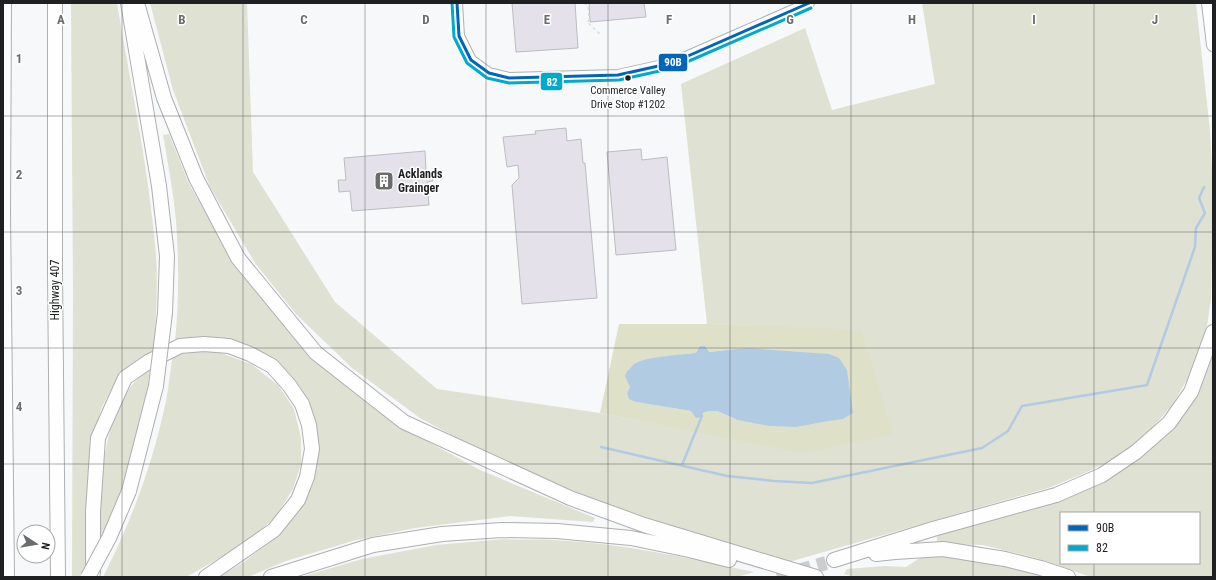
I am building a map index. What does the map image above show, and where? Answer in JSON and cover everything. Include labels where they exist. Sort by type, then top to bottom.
[{"type":"highway","points":[[4,3],[3,213],[7,577]]},
{"type":"highway","name":"Highway 407","points":[[55,3],[55,272],[58,577]]},
{"type":"highway","points":[[88,577],[109,538],[129,491],[156,386],[165,314],[167,256],[159,186],[128,3]]},
{"type":"highway","points":[[137,3],[164,98],[196,178],[238,258],[316,353],[404,422],[570,498],[644,525],[816,577]]},
{"type":"highway","points":[[1068,577],[1041,568],[1004,559],[943,549],[894,552],[830,562],[933,529],[1056,495],[1102,475],[1136,452],[1168,423],[1191,392],[1213,332]]},
{"type":"highway","points":[[93,577],[93,512],[98,438],[125,378],[148,362],[180,346],[204,344],[229,346],[250,354],[272,366],[289,385],[302,404],[309,425],[312,449],[307,477],[298,500],[274,530],[206,577]]},
{"type":"highway","points":[[271,577],[373,545],[442,534],[502,530],[556,531],[631,538],[803,577]]},
{"type":"main road","points":[[1208,3],[1213,45]]},
{"type":"street","points":[[457,3],[458,36],[471,60],[490,73],[509,78],[618,75],[672,63],[808,3]]},
{"type":"path","points":[[584,3],[588,6],[589,20],[587,22],[601,34]]},
{"type":"shaded area","points":[[71,3],[117,3],[149,192],[157,267],[154,350],[137,360],[115,382],[101,409],[90,452],[85,577],[72,577],[73,291]]},
{"type":"shaded area","points":[[150,3],[247,3],[253,172],[335,302],[437,389],[600,413],[714,435],[861,331],[707,324],[681,84],[805,28],[832,110],[935,84],[922,3],[1196,3],[1210,131],[1213,193],[1211,299],[1206,333],[1190,375],[1172,405],[1148,433],[1118,457],[1051,487],[789,562],[681,529],[599,501],[498,460],[420,418],[352,368],[296,314],[255,263],[210,187],[173,90]]},
{"type":"shaded area","points":[[169,134],[189,184],[235,265],[356,392],[427,441],[480,470],[595,518],[593,522],[510,516],[415,528],[356,540],[286,561],[248,577],[219,577],[244,562],[282,533],[303,504],[314,482],[318,453],[314,421],[301,388],[277,362],[253,347],[227,338],[199,337],[175,342],[178,296],[177,235],[169,167],[163,135]]},
{"type":"shaded area","points":[[186,351],[218,352],[251,364],[278,385],[294,409],[301,438],[301,464],[293,489],[276,516],[252,538],[186,577],[103,577],[114,556],[132,513],[155,447],[166,401],[173,355]]},
{"type":"shaded area","points":[[1213,351],[1213,577],[1091,577],[1036,558],[983,545],[938,544],[936,534],[1097,485],[1141,458],[1182,415],[1208,368]]},
{"type":"shaded area","points":[[150,368],[143,413],[132,456],[118,499],[100,541],[104,464],[112,426],[118,408],[129,389]]},
{"type":"shaded area","points":[[505,539],[554,540],[604,544],[654,552],[754,572],[737,577],[301,577],[362,559],[436,545]]},
{"type":"shaded area","points":[[924,555],[971,557],[1053,577],[855,577],[844,574],[847,569],[885,566],[906,567]]},
{"type":"green space","points":[[619,324],[708,324],[861,330],[893,434],[802,453],[600,413]],"holes":[[[746,348],[843,419],[796,427],[769,426],[738,420],[717,411],[708,411],[703,413],[636,402],[627,393],[630,387],[627,371],[630,370],[636,363],[652,358]]]},
{"type":"water","points":[[700,346],[705,346],[709,352],[746,348],[829,354],[839,358],[847,370],[853,413],[843,419],[796,427],[769,426],[738,420],[717,411],[708,411],[703,413],[702,417],[696,418],[691,411],[636,402],[629,399],[627,393],[630,387],[625,376],[627,371],[635,364],[656,357],[696,353]]},
{"type":"building","points":[[512,3],[575,3],[578,48],[516,52]]},
{"type":"building","points":[[589,3],[644,3],[646,17],[590,22]]},
{"type":"building","points":[[566,128],[567,141],[581,139],[583,163],[585,163],[597,298],[522,304],[512,185],[519,178],[518,165],[507,167],[503,137],[536,134],[535,131]]},
{"type":"building","points":[[641,149],[642,160],[667,157],[676,250],[616,255],[607,152]]},
{"type":"building","name":"Acklands Grainger","points":[[425,151],[426,171],[432,171],[433,181],[427,182],[429,205],[352,211],[350,191],[339,192],[338,180],[346,180],[344,158]]},
{"type":"waterway","points":[[601,447],[727,476],[812,483],[982,448],[1008,431],[1022,406],[1147,385],[1195,247],[1196,228],[1205,213],[1199,198],[1204,187]]},
{"type":"waterway","points":[[682,465],[702,416]]},
{"type":"tunnel","points":[[777,577],[826,563]]},
{"type":"transit line","name":"82","points":[[452,3],[454,37],[467,63],[487,78],[509,83],[619,80],[673,68],[811,8]]},
{"type":"transit line","name":"90B","points":[[457,3],[459,36],[471,60],[489,73],[509,78],[618,75],[672,63],[809,3]]},
{"type":"place","name":"Commerce Valley Drive Stop #1202","points":[[628,78]]},
{"type":"place","name":"Acklands Grainger","points":[[384,181]]}]
